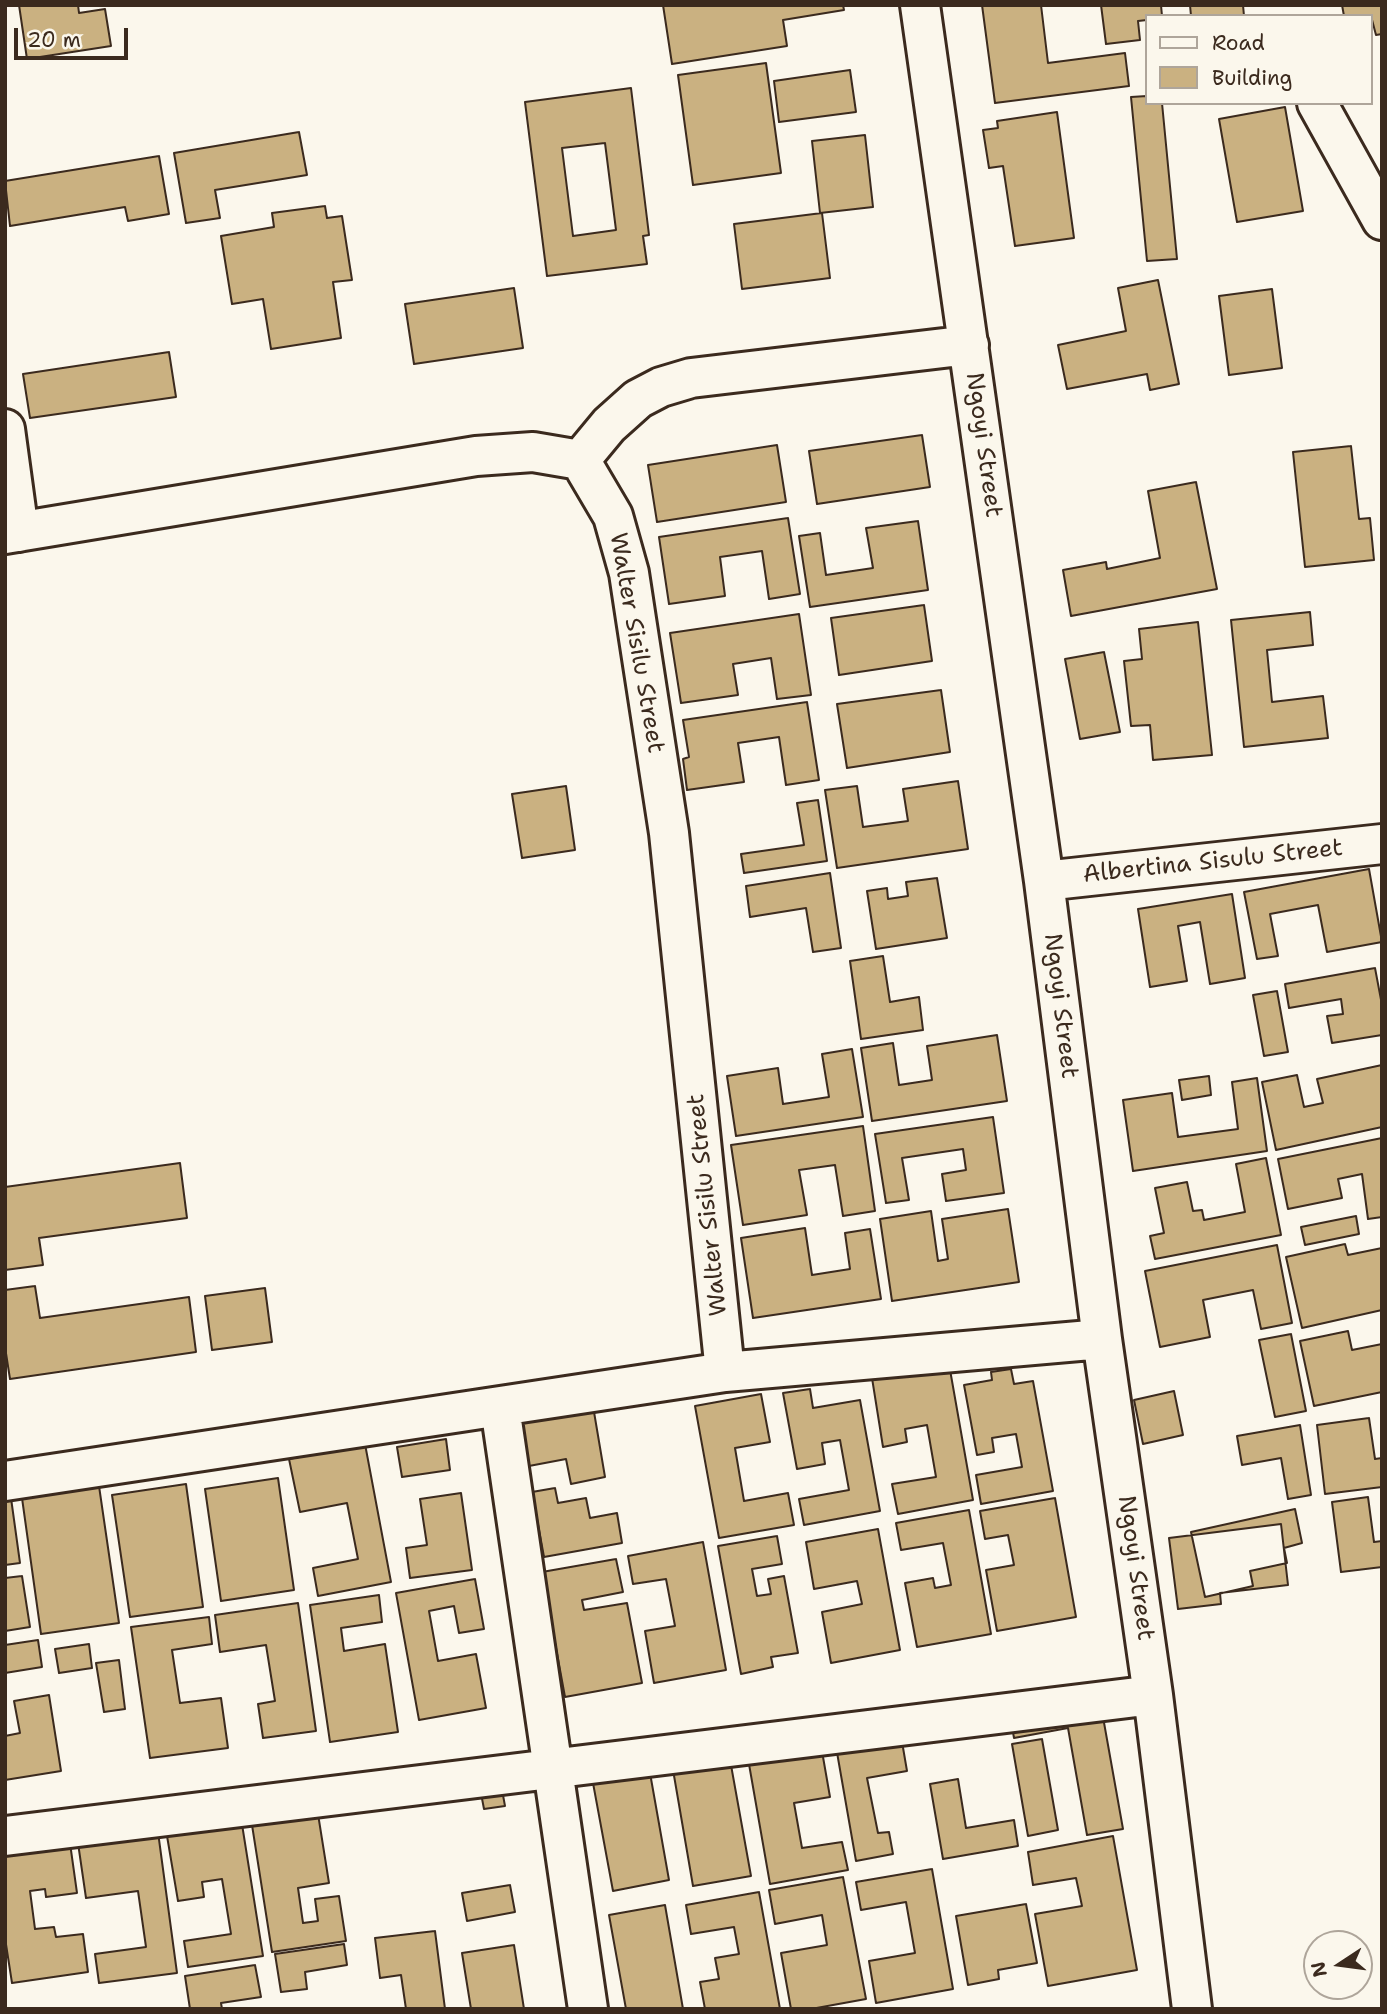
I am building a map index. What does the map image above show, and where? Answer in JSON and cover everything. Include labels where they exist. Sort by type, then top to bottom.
[{"type":"street","name":"Ngoyi Street","points":[[920,5],[1044,880],[1102,1339],[1153,1695],[1192,2009]]},
{"type":"street","points":[[1318,105],[1382,220]]},
{"type":"street","points":[[5,429],[12,533],[476,456],[533,452],[580,460],[609,425],[638,398],[662,387],[691,379],[970,345]]},
{"type":"street","name":"Walter Sisilu Street","points":[[580,460],[613,516],[629,573],[668,833],[725,1372]]},
{"type":"street","name":"Albertina Sisulu Street","points":[[1044,880],[1382,844]]},
{"type":"street","points":[[5,1481],[725,1372],[1102,1339]]},
{"type":"street","points":[[500,1407],[589,2009]]},
{"type":"street","points":[[5,1836],[1153,1695]]},
{"type":"building","points":[[19,5],[78,5],[79,13],[105,9],[111,46],[27,59]]},
{"type":"building","points":[[663,5],[843,5],[844,10],[783,20],[787,46],[672,64]]},
{"type":"building","points":[[982,5],[1041,5],[1048,63],[1125,53],[1129,86],[995,103]]},
{"type":"building","points":[[1101,5],[1161,5],[1162,14],[1146,14],[1146,20],[1138,21],[1140,40],[1106,44]]},
{"type":"building","points":[[1190,5],[1243,5],[1244,14],[1191,14]]},
{"type":"building","points":[[1342,5],[1382,5],[1382,34],[1376,35],[1373,14],[1344,14]]},
{"type":"building","points":[[766,63],[781,173],[693,185],[678,75]]},
{"type":"building","points":[[850,70],[856,112],[779,122],[774,81]]},
{"type":"building","points":[[631,88],[649,235],[643,236],[647,264],[547,276],[525,102]],"holes":[[[605,143],[616,230],[573,236],[562,148]]]},
{"type":"building","points":[[1146,96],[1146,105],[1162,105],[1177,259],[1147,261],[1131,97]]},
{"type":"building","points":[[1285,107],[1303,211],[1237,222],[1219,119]]},
{"type":"building","points":[[1057,112],[1074,238],[1015,246],[1003,166],[989,168],[983,130],[998,128],[997,121]]},
{"type":"building","points":[[299,132],[307,175],[215,190],[220,218],[186,223],[174,153]]},
{"type":"building","points":[[865,135],[873,207],[820,213],[812,141]]},
{"type":"building","points":[[159,156],[169,214],[128,221],[125,207],[10,226],[5,181]]},
{"type":"building","points":[[325,206],[327,218],[342,216],[352,280],[333,282],[341,338],[271,349],[263,299],[232,304],[221,236],[274,227],[272,213]]},
{"type":"building","points":[[822,213],[830,278],[742,289],[734,224]]},
{"type":"building","points":[[1158,280],[1179,384],[1150,390],[1147,374],[1067,389],[1058,345],[1126,331],[1118,288]]},
{"type":"building","points":[[514,288],[523,348],[414,364],[405,304]]},
{"type":"building","points":[[1272,289],[1282,368],[1229,375],[1219,296]]},
{"type":"building","points":[[169,352],[176,397],[30,418],[23,374]]},
{"type":"building","points":[[922,435],[930,487],[817,504],[809,451]]},
{"type":"building","points":[[777,445],[786,502],[657,522],[648,465]]},
{"type":"building","points":[[1351,446],[1359,519],[1370,518],[1374,560],[1305,567],[1293,452]]},
{"type":"building","points":[[1196,482],[1217,589],[1071,616],[1063,570],[1106,562],[1107,569],[1160,558],[1148,491]]},
{"type":"building","points":[[788,518],[800,594],[769,599],[762,551],[720,557],[725,596],[669,604],[659,537]]},
{"type":"building","points":[[918,521],[928,590],[810,607],[799,536],[820,533],[826,575],[873,568],[866,528]]},
{"type":"building","points":[[924,605],[932,661],[839,675],[831,618]]},
{"type":"building","points":[[1310,612],[1313,645],[1267,650],[1272,702],[1323,696],[1328,738],[1244,747],[1231,620]]},
{"type":"building","points":[[799,614],[811,695],[777,699],[771,658],[733,664],[738,695],[681,703],[670,633]]},
{"type":"building","points":[[1198,622],[1212,755],[1153,760],[1150,725],[1131,726],[1124,661],[1142,659],[1139,629]]},
{"type":"building","points":[[1104,652],[1120,732],[1080,739],[1065,659]]},
{"type":"building","points":[[941,690],[950,752],[847,768],[837,704]]},
{"type":"building","points":[[807,702],[819,780],[786,785],[779,737],[738,743],[744,782],[687,790],[683,759],[689,757],[683,720]]},
{"type":"building","points":[[958,781],[968,849],[837,868],[825,790],[857,786],[863,827],[908,821],[903,789]]},
{"type":"building","points":[[566,786],[575,850],[522,858],[512,794]]},
{"type":"building","points":[[818,800],[827,861],[744,873],[741,854],[804,845],[797,803]]},
{"type":"building","points":[[1369,869],[1382,942],[1327,952],[1318,905],[1270,914],[1278,956],[1257,959],[1244,892]]},
{"type":"building","points":[[830,873],[841,948],[813,952],[806,908],[750,917],[746,886]]},
{"type":"building","points":[[937,878],[947,938],[876,949],[867,891],[887,888],[888,899],[908,896],[906,882]]},
{"type":"building","points":[[1232,894],[1245,978],[1210,984],[1200,922],[1178,926],[1187,981],[1150,987],[1138,909]]},
{"type":"building","points":[[883,956],[890,1002],[919,997],[923,1030],[861,1039],[850,961]]},
{"type":"building","points":[[1375,968],[1382,1005],[1382,1035],[1332,1043],[1327,1016],[1343,1014],[1341,999],[1289,1008],[1285,984]]},
{"type":"building","points":[[1277,991],[1288,1052],[1264,1056],[1253,995]]},
{"type":"building","points":[[997,1035],[1007,1101],[872,1121],[861,1048],[893,1043],[899,1085],[932,1080],[927,1046]]},
{"type":"building","points":[[852,1049],[863,1117],[736,1136],[727,1076],[778,1068],[783,1104],[829,1097],[822,1054]]},
{"type":"building","points":[[1382,1065],[1382,1127],[1276,1150],[1262,1082],[1297,1075],[1304,1107],[1323,1103],[1317,1079]]},
{"type":"building","points":[[1209,1076],[1211,1095],[1182,1100],[1179,1080]]},
{"type":"building","points":[[1257,1078],[1267,1151],[1133,1171],[1123,1100],[1172,1093],[1178,1137],[1238,1129],[1232,1082]]},
{"type":"building","points":[[993,1117],[1004,1193],[946,1201],[942,1174],[966,1170],[963,1149],[902,1158],[909,1200],[886,1203],[875,1134]]},
{"type":"building","points":[[863,1126],[875,1211],[843,1216],[835,1165],[799,1170],[807,1215],[743,1225],[731,1145]]},
{"type":"building","points":[[1382,1138],[1382,1217],[1368,1219],[1362,1174],[1338,1179],[1342,1198],[1288,1209],[1278,1159]]},
{"type":"building","points":[[1266,1158],[1281,1235],[1155,1259],[1150,1236],[1164,1233],[1155,1188],[1187,1182],[1193,1211],[1202,1210],[1204,1220],[1245,1212],[1236,1164]]},
{"type":"building","points":[[180,1163],[187,1218],[39,1238],[43,1265],[5,1270],[5,1187]]},
{"type":"building","points":[[1008,1209],[1019,1282],[892,1301],[880,1219],[931,1211],[938,1261],[948,1259],[942,1219]]},
{"type":"building","points":[[1356,1216],[1359,1234],[1305,1245],[1301,1227]]},
{"type":"building","points":[[805,1228],[812,1275],[850,1269],[845,1233],[870,1229],[881,1299],[753,1318],[741,1238]]},
{"type":"building","points":[[1345,1244],[1348,1255],[1382,1248],[1382,1310],[1302,1328],[1286,1257]]},
{"type":"building","points":[[1277,1245],[1292,1323],[1261,1329],[1253,1290],[1203,1300],[1210,1337],[1160,1347],[1145,1271]]},
{"type":"building","points":[[35,1286],[40,1318],[189,1297],[196,1352],[10,1379],[5,1347],[5,1290]]},
{"type":"building","points":[[265,1288],[272,1342],[212,1350],[205,1296]]},
{"type":"building","points":[[1348,1331],[1352,1350],[1382,1344],[1382,1392],[1314,1406],[1300,1341]]},
{"type":"building","points":[[1291,1334],[1306,1411],[1275,1417],[1259,1340]]},
{"type":"building","points":[[949,1364],[973,1500],[898,1514],[892,1484],[936,1477],[927,1425],[905,1429],[907,1442],[883,1447],[872,1378]]},
{"type":"building","points":[[1011,1369],[1014,1384],[1033,1381],[1053,1491],[981,1504],[976,1475],[1022,1467],[1016,1434],[992,1438],[994,1452],[977,1455],[964,1385],[992,1380],[991,1372]]},
{"type":"building","points":[[810,1389],[813,1408],[860,1400],[880,1511],[804,1525],[799,1499],[849,1490],[840,1440],[822,1443],[825,1464],[797,1469],[783,1393]]},
{"type":"building","points":[[1174,1391],[1183,1435],[1143,1444],[1134,1400]]},
{"type":"building","points":[[761,1394],[770,1442],[735,1448],[744,1501],[788,1493],[794,1525],[719,1538],[695,1406]]},
{"type":"building","points":[[593,1406],[605,1477],[571,1484],[566,1459],[529,1466],[521,1419]]},
{"type":"building","points":[[1369,1418],[1375,1459],[1382,1458],[1382,1487],[1325,1494],[1317,1425]]},
{"type":"building","points":[[1300,1425],[1311,1495],[1288,1499],[1281,1458],[1242,1465],[1237,1436]]},
{"type":"building","points":[[446,1439],[450,1470],[402,1477],[397,1447]]},
{"type":"building","points":[[365,1444],[391,1582],[318,1596],[313,1568],[358,1559],[347,1503],[300,1512],[289,1459]]},
{"type":"building","points":[[278,1478],[294,1590],[221,1601],[205,1489]]},
{"type":"building","points":[[186,1484],[203,1607],[130,1617],[112,1495]]},
{"type":"building","points":[[99,1486],[119,1623],[41,1634],[22,1498]]},
{"type":"building","points":[[555,1488],[558,1503],[586,1498],[590,1518],[617,1513],[622,1543],[544,1557],[532,1492]]},
{"type":"building","points":[[461,1493],[472,1570],[410,1578],[406,1548],[427,1545],[420,1499]]},
{"type":"building","points":[[1368,1497],[1374,1542],[1382,1541],[1382,1567],[1341,1572],[1332,1502]]},
{"type":"building","points":[[5,1498],[11,1498],[20,1563],[5,1565]]},
{"type":"building","points":[[1055,1498],[1076,1617],[997,1631],[986,1570],[1014,1565],[1008,1535],[985,1539],[980,1511]]},
{"type":"building","points":[[1295,1509],[1302,1543],[1284,1548],[1287,1563],[1250,1571],[1253,1586],[1205,1597],[1191,1532]]},
{"type":"building","points":[[969,1510],[991,1634],[917,1647],[905,1583],[933,1578],[935,1588],[951,1585],[943,1543],[901,1550],[896,1523]]},
{"type":"building","points":[[1281,1524],[1288,1585],[1220,1593],[1221,1604],[1178,1609],[1169,1538]]},
{"type":"building","points":[[878,1529],[900,1650],[831,1663],[822,1612],[862,1604],[857,1581],[814,1589],[806,1542]]},
{"type":"building","points":[[777,1536],[782,1564],[752,1569],[757,1596],[771,1594],[768,1579],[784,1576],[798,1653],[771,1657],[773,1667],[741,1674],[718,1546]]},
{"type":"building","points":[[703,1542],[726,1670],[654,1683],[645,1631],[675,1626],[666,1579],[633,1584],[628,1556]]},
{"type":"building","points":[[616,1559],[623,1592],[582,1600],[584,1610],[627,1603],[642,1683],[565,1697],[542,1572]]},
{"type":"building","points":[[22,1576],[30,1627],[5,1631],[5,1578]]},
{"type":"building","points":[[475,1579],[484,1629],[459,1633],[454,1606],[429,1611],[438,1661],[476,1654],[486,1708],[419,1720],[396,1593]]},
{"type":"building","points":[[379,1595],[382,1622],[341,1628],[344,1651],[385,1644],[398,1732],[330,1742],[310,1605]]},
{"type":"building","points":[[298,1603],[316,1731],[263,1738],[258,1704],[275,1701],[266,1645],[220,1652],[215,1615]]},
{"type":"building","points":[[209,1617],[212,1644],[172,1650],[180,1703],[221,1698],[228,1748],[150,1758],[131,1627]]},
{"type":"building","points":[[38,1640],[42,1667],[5,1673],[5,1645]]},
{"type":"building","points":[[89,1644],[92,1668],[59,1673],[55,1649]]},
{"type":"building","points":[[119,1660],[125,1709],[104,1712],[96,1663]]},
{"type":"building","points":[[1098,1689],[1123,1829],[1087,1835],[1068,1728],[1014,1738],[1008,1704]]},
{"type":"building","points":[[49,1695],[61,1771],[5,1780],[5,1736],[20,1733],[14,1701]]},
{"type":"building","points":[[900,1730],[907,1771],[867,1778],[878,1833],[889,1832],[893,1854],[856,1861],[835,1741]]},
{"type":"building","points":[[819,1734],[830,1797],[794,1803],[802,1848],[842,1842],[848,1870],[770,1884],[746,1747]]},
{"type":"building","points":[[1042,1739],[1058,1830],[1028,1836],[1012,1744]]},
{"type":"building","points":[[729,1754],[751,1876],[693,1886],[672,1764]]},
{"type":"building","points":[[650,1773],[669,1880],[613,1891],[593,1783]]},
{"type":"building","points":[[500,1779],[505,1806],[484,1809],[479,1783]]},
{"type":"building","points":[[958,1779],[966,1828],[1014,1820],[1018,1846],[943,1859],[930,1784]]},
{"type":"building","points":[[318,1814],[329,1883],[298,1888],[303,1923],[318,1921],[315,1899],[339,1896],[346,1941],[272,1952],[252,1825]]},
{"type":"building","points":[[241,1818],[263,1956],[188,1967],[184,1941],[231,1934],[222,1879],[202,1882],[204,1897],[178,1901],[166,1830]]},
{"type":"building","points":[[158,1832],[177,1973],[99,1983],[95,1954],[146,1947],[138,1891],[86,1898],[78,1843]]},
{"type":"building","points":[[69,1836],[77,1893],[46,1897],[45,1889],[30,1891],[35,1929],[54,1927],[56,1937],[83,1934],[88,1972],[12,1983],[5,1938],[5,1845]]},
{"type":"building","points":[[1113,1836],[1137,1970],[1048,1986],[1035,1914],[1082,1906],[1076,1878],[1033,1885],[1028,1852]]},
{"type":"building","points":[[932,1869],[953,1989],[876,2003],[869,1961],[915,1953],[906,1902],[861,1910],[856,1882]]},
{"type":"building","points":[[843,1877],[866,1999],[811,2009],[791,2009],[781,1953],[827,1945],[822,1915],[775,1924],[769,1890]]},
{"type":"building","points":[[510,1885],[515,1912],[467,1921],[462,1893]]},
{"type":"building","points":[[759,1892],[780,2009],[705,2009],[700,1982],[719,1979],[715,1958],[739,1954],[734,1927],[691,1934],[686,1905]]},
{"type":"building","points":[[1026,1904],[1037,1963],[998,1970],[999,1979],[968,1985],[956,1916]]},
{"type":"building","points":[[665,1905],[683,2009],[626,2009],[609,1915]]},
{"type":"building","points":[[435,1931],[445,2009],[406,2009],[401,1975],[380,1978],[375,1938]]},
{"type":"building","points":[[344,1944],[347,1965],[305,1972],[307,1989],[281,1992],[275,1954]]},
{"type":"building","points":[[514,1945],[524,2009],[471,2009],[462,1953]]},
{"type":"building","points":[[255,1965],[261,1997],[221,2003],[222,2009],[190,2009],[185,1976]]}]
